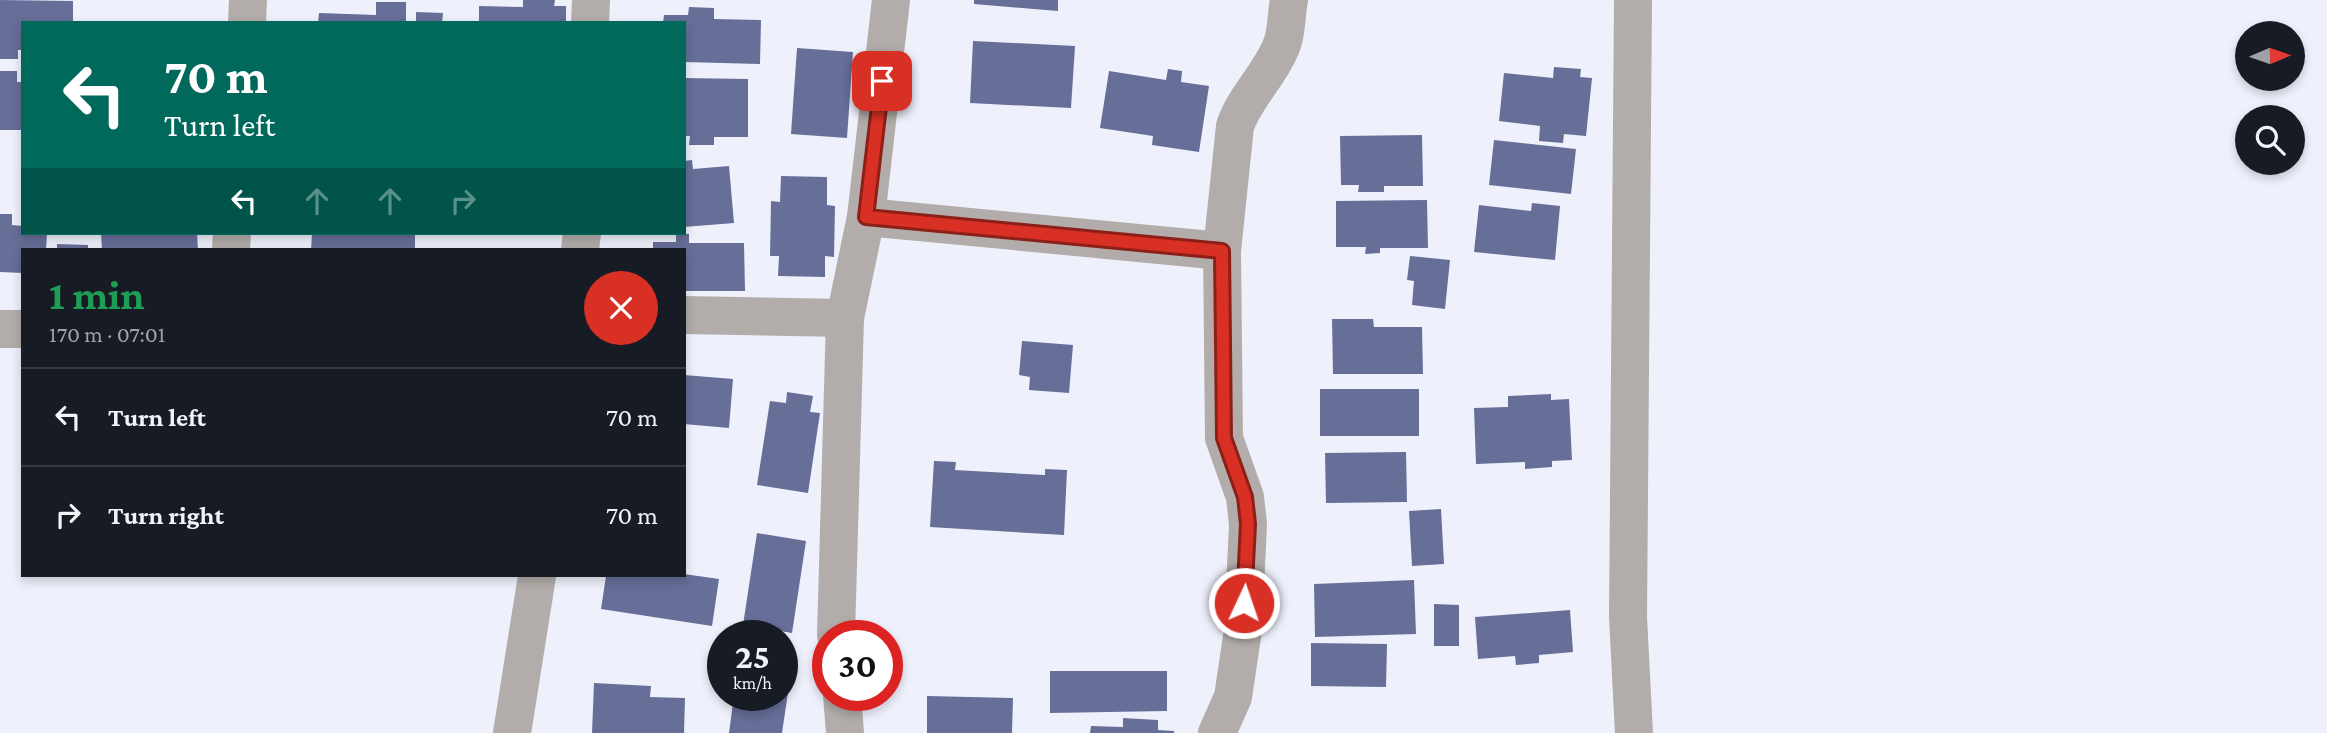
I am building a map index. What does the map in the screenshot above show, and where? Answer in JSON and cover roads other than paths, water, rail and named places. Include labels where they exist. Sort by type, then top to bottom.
[{"type":"street","points":[[247,21],[248,0]]},
{"type":"street","points":[[590,21],[591,0]]},
{"type":"street","points":[[836,620],[845,318],[866,217],[891,0]]},
{"type":"street","points":[[1217,733],[1233,697],[1242,629],[1248,524],[1245,497],[1224,438],[1222,251],[1236,125],[1241,109],[1271,67],[1282,46],[1289,0]]},
{"type":"street","points":[[1633,0],[1628,617],[1634,733]]},
{"type":"street","points":[[866,217],[1222,251]]},
{"type":"street","points":[[686,315],[845,318]]},
{"type":"street","points":[[0,328],[21,330]]},
{"type":"street","points":[[512,733],[537,577]]},
{"type":"street","points":[[843,711],[845,733]]}]
